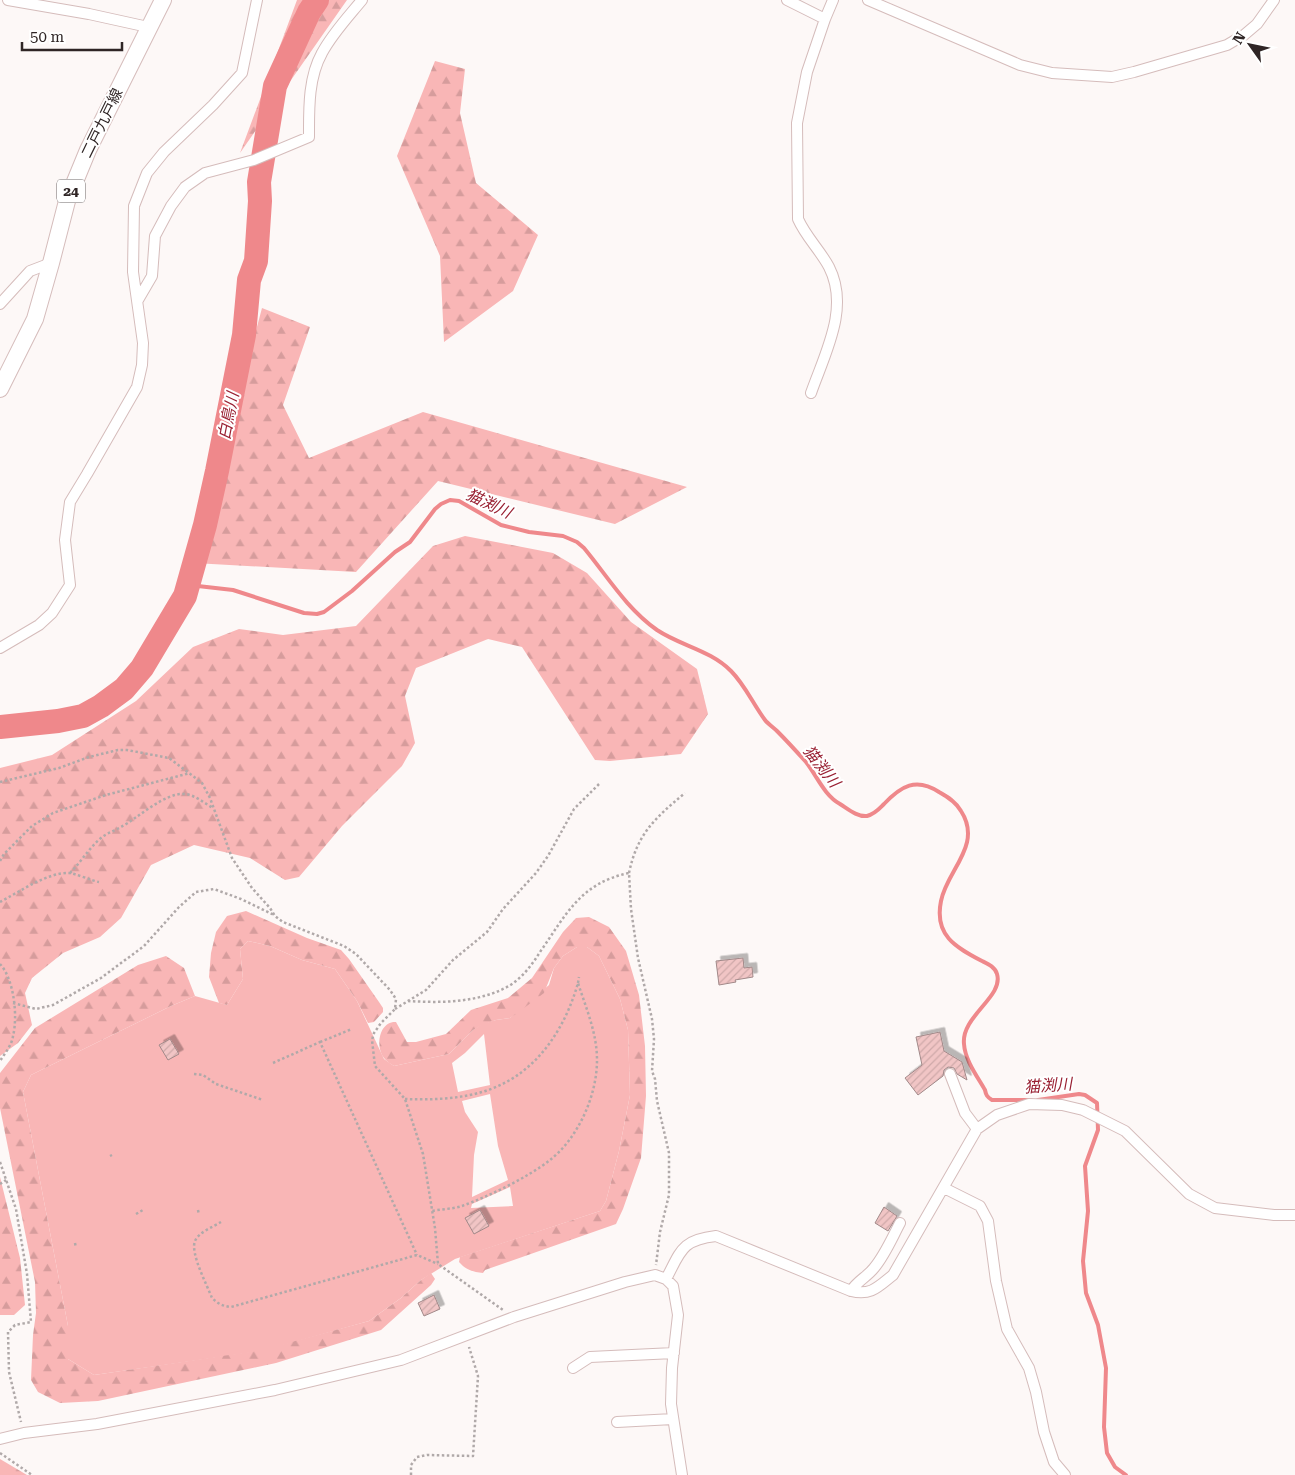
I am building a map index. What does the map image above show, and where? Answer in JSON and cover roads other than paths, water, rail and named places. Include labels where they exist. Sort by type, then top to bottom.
[{"type":"main road","name":"二戸九戸線","points":[[0,390],[34,319],[67,200],[88,150],[162,0]]},
{"type":"street","points":[[8,0],[89,14],[148,27]]},
{"type":"street","points":[[0,648],[39,625],[52,613],[70,585],[65,540],[70,502],[137,387],[142,365],[138,300],[133,272],[134,206],[147,173],[164,152],[213,105],[242,73],[257,0]]},
{"type":"street","points":[[138,300],[152,276],[155,236],[170,206],[185,187],[204,173],[254,160],[309,138],[309,109],[312,82],[321,54],[362,0]]},
{"type":"street","points":[[787,0],[826,19]]},
{"type":"street","points":[[811,393],[837,318],[838,301],[834,277],[828,264],[804,232],[798,219],[797,123],[807,72],[833,0]]},
{"type":"street","points":[[868,0],[1020,65],[1052,73],[1112,77],[1143,70],[1227,45],[1244,35],[1257,24],[1274,0]]},
{"type":"street","points":[[0,304],[30,270],[51,263]]},
{"type":"street","points":[[950,1074],[965,1113],[977,1129]]},
{"type":"street","points":[[666,1279],[685,1245],[700,1238],[716,1236],[851,1291],[860,1293],[873,1291],[893,1275],[977,1129],[997,1115],[1029,1104],[1062,1105],[1083,1110],[1125,1131],[1189,1194],[1215,1208],[1295,1216]]},
{"type":"street","points":[[944,1188],[980,1206],[988,1221],[996,1281],[1007,1328],[1029,1368],[1044,1432],[1054,1462],[1065,1475]]},
{"type":"street","points":[[851,1291],[856,1282],[873,1270],[888,1247],[900,1222]]},
{"type":"street","points":[[0,1439],[24,1433],[97,1424],[275,1390],[401,1360],[514,1317],[624,1282],[655,1275],[666,1279],[673,1286],[678,1316],[671,1386],[673,1419],[682,1475]]},
{"type":"street","points":[[573,1368],[590,1357],[674,1353]]},
{"type":"street","points":[[617,1422],[673,1419]]},
{"type":"waterway","name":"白鳥川","points":[[0,727],[58,721],[83,716],[101,706],[124,689],[142,668],[185,596],[205,525],[244,335],[249,280],[256,261],[260,201],[259,182],[275,86],[309,12],[317,0]]},
{"type":"waterway","name":"猫渕川","points":[[189,585],[233,590],[304,613],[317,614],[324,612],[352,591],[395,552],[410,542],[435,509],[450,500],[459,501],[501,525],[529,532],[563,536],[577,542],[584,548],[618,592],[646,621],[666,635],[714,658],[731,671],[741,682],[765,720],[806,762],[829,796],[834,800],[856,814],[867,816],[877,811],[903,788],[916,784],[931,787],[957,805],[967,823],[968,835],[962,857],[944,890],[941,901],[941,923],[949,939],[955,945],[989,965],[997,974],[994,991],[969,1024],[965,1034],[965,1050],[972,1068],[990,1099],[1031,1100]]},
{"type":"waterway","name":"猫渕川","points":[[1038,1100],[1079,1094],[1085,1095],[1097,1103],[1098,1130],[1085,1166],[1088,1211],[1083,1261],[1086,1293],[1098,1325],[1106,1368],[1104,1427],[1107,1453],[1115,1467],[1126,1475]]}]
